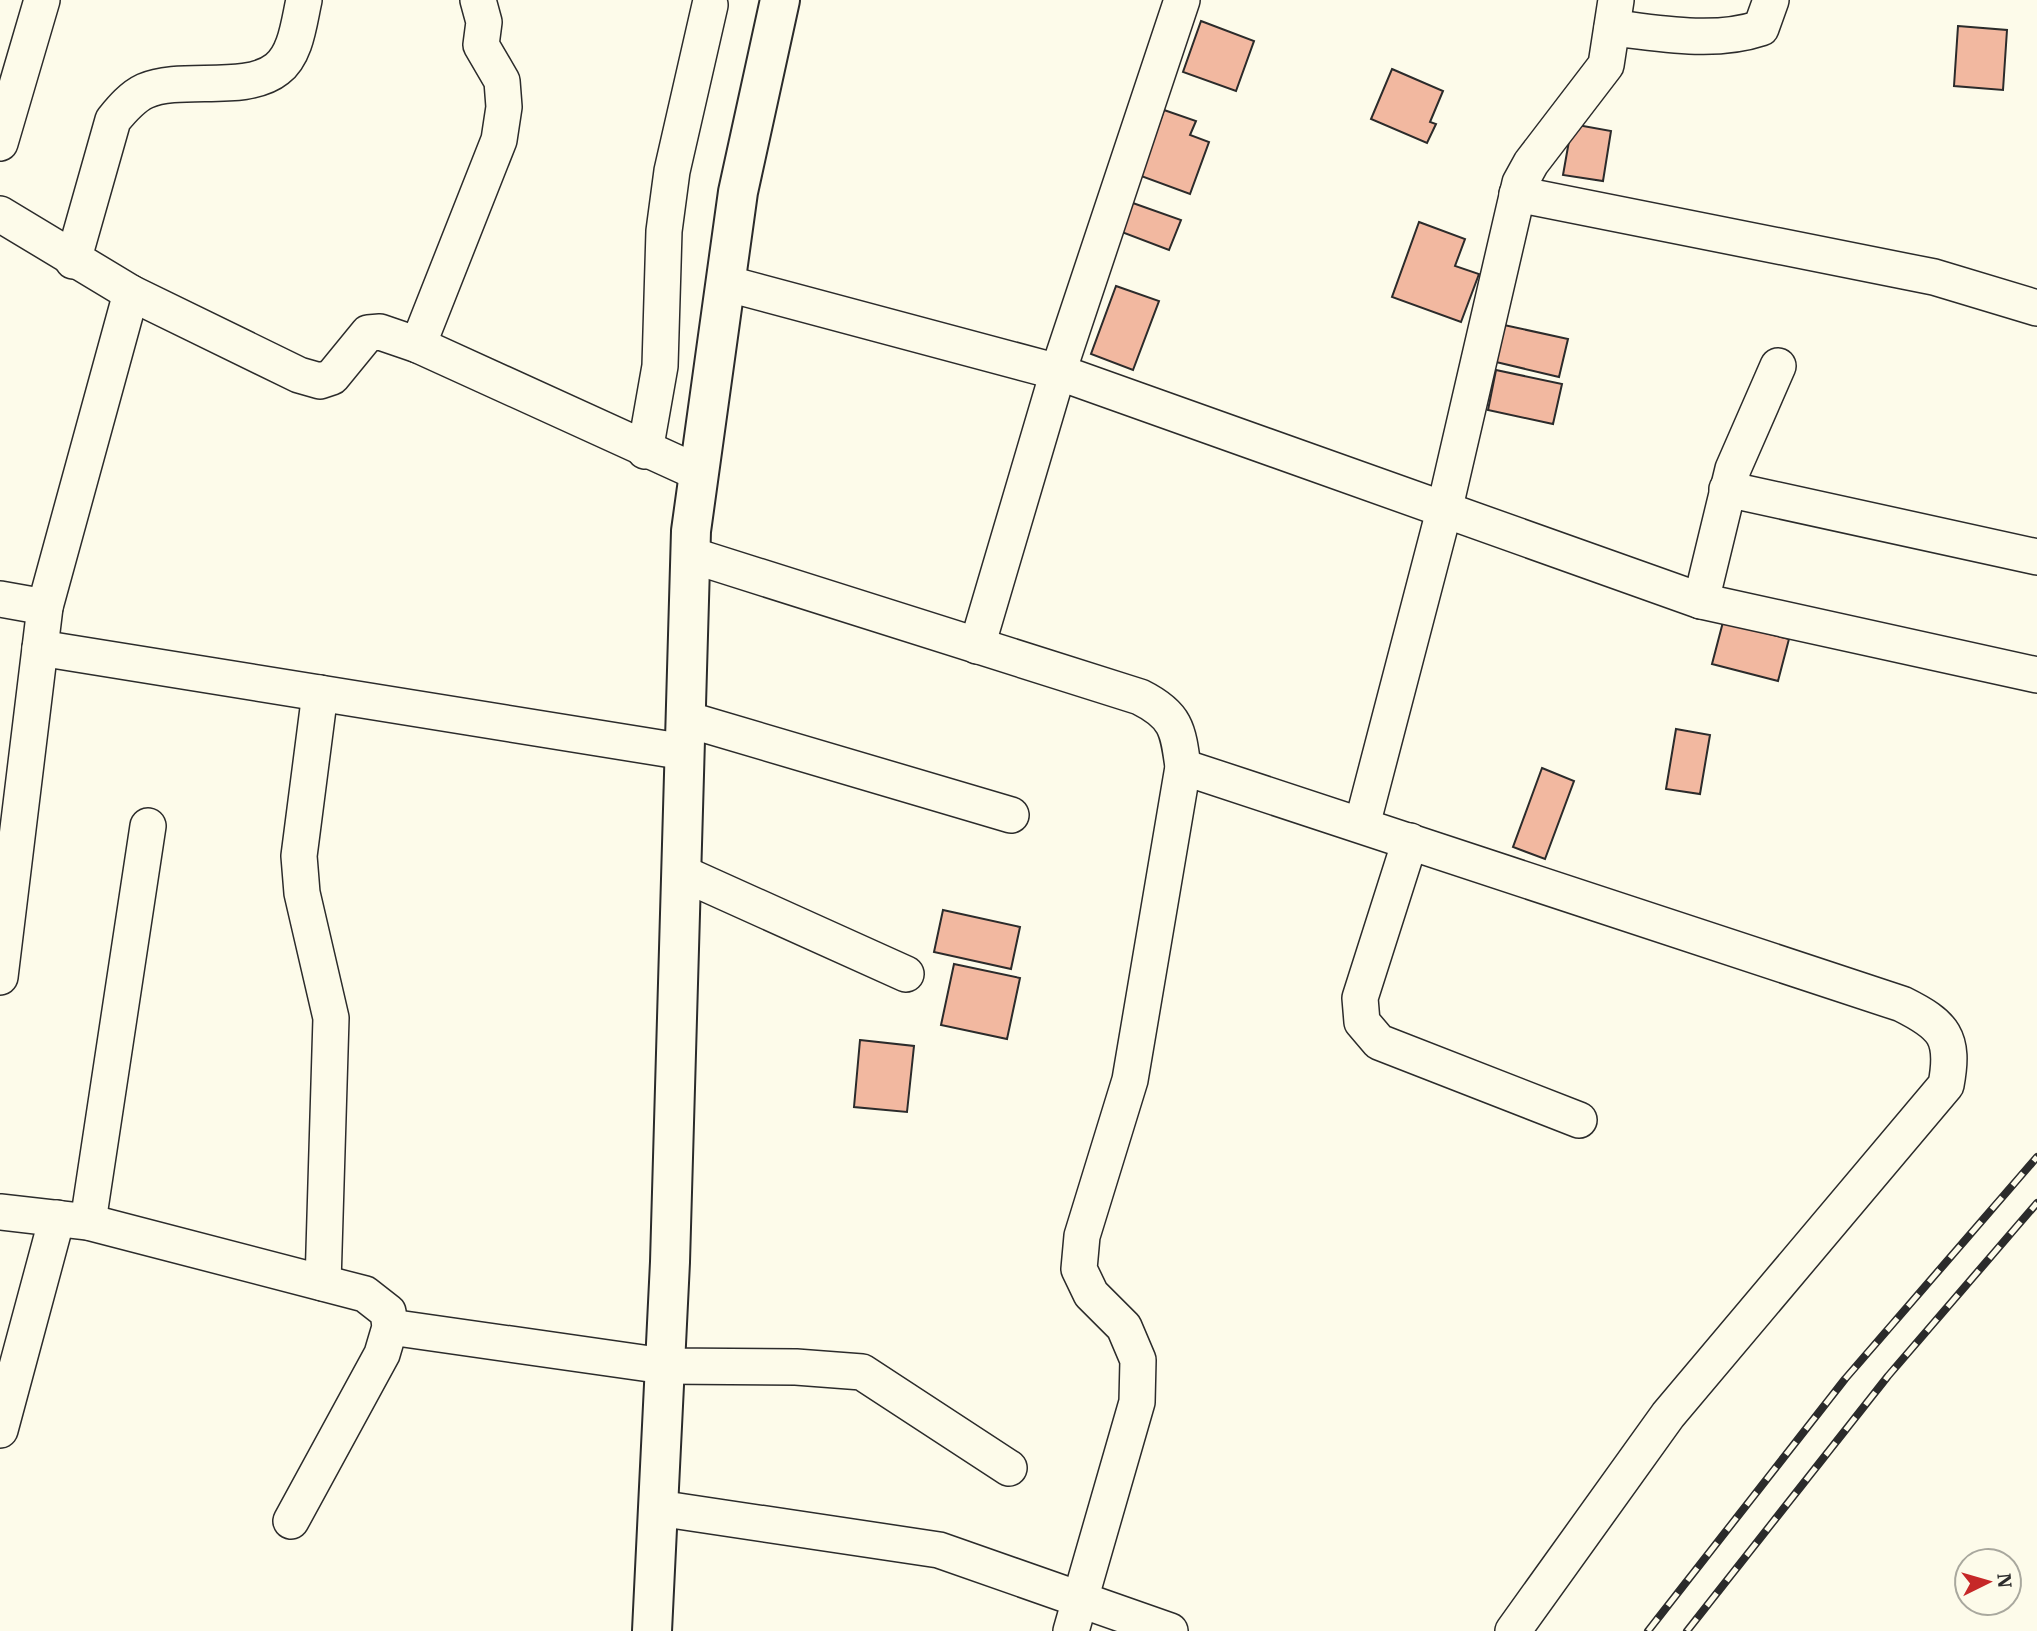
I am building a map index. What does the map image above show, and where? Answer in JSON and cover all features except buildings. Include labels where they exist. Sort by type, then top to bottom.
[{"type":"street","points":[[0,143],[42,0]]},
{"type":"street","points":[[73,261],[113,120],[129,102],[146,91],[172,85],[246,81],[277,69],[293,47],[304,0]]},
{"type":"street","points":[[418,345],[499,140],[504,107],[502,81],[481,46],[484,22],[478,0]]},
{"type":"street","points":[[652,1631],[682,873],[691,555],[699,473],[738,192],[780,0]]},
{"type":"street","points":[[977,646],[1058,372],[1182,0]]},
{"type":"street","points":[[1362,825],[1445,507],[1517,194],[1531,163],[1606,65],[1614,14],[1717,38],[1761,28],[1771,0]]},
{"type":"street","points":[[645,451],[660,366],[664,231],[672,170],[709,5]]},
{"type":"street","points":[[1517,194],[1923,275],[2037,308]]},
{"type":"street","points":[[0,214],[73,261],[131,293],[299,375],[320,381],[332,377],[368,333],[380,332],[418,345],[645,451],[699,473]]},
{"type":"street","points":[[725,283],[1058,372],[1445,507],[1701,601],[2037,675]]},
{"type":"street","points":[[0,977],[45,607],[131,293]]},
{"type":"street","points":[[1701,601],[1727,489],[1778,366]]},
{"type":"street","points":[[1727,489],[2037,557]]},
{"type":"street","points":[[691,555],[1140,697],[1162,709],[1179,731],[1183,767],[1130,1080],[1082,1236],[1079,1269],[1091,1294],[1124,1327],[1138,1360],[1137,1402],[1076,1616]]},
{"type":"street","points":[[0,599],[45,607]]},
{"type":"street","points":[[40,648],[320,693],[685,735],[1011,815]]},
{"type":"street","points":[[320,693],[299,856],[302,893],[331,1018],[323,1283]]},
{"type":"street","points":[[1183,767],[1902,1004],[1927,1017],[1942,1032],[1952,1057],[1946,1085],[1668,1415],[1513,1631]]},
{"type":"street","points":[[0,1430],[72,1220],[148,826]]},
{"type":"street","points":[[1410,841],[1360,998],[1362,1022],[1379,1042],[1579,1120]]},
{"type":"street","points":[[682,873],[906,974]]},
{"type":"street","points":[[0,1212],[72,1220],[365,1293],[388,1312],[390,1327],[382,1354],[290,1521]]},
{"type":"street","points":[[390,1327],[664,1366],[796,1367],[862,1372],[1009,1468]]},
{"type":"street","points":[[658,1507],[939,1550],[1076,1616],[1170,1631]]},
{"type":"railway","points":[[1648,1631],[1845,1379],[2037,1157]]},
{"type":"railway","points":[[1687,1631],[1888,1376],[2037,1203]]}]
